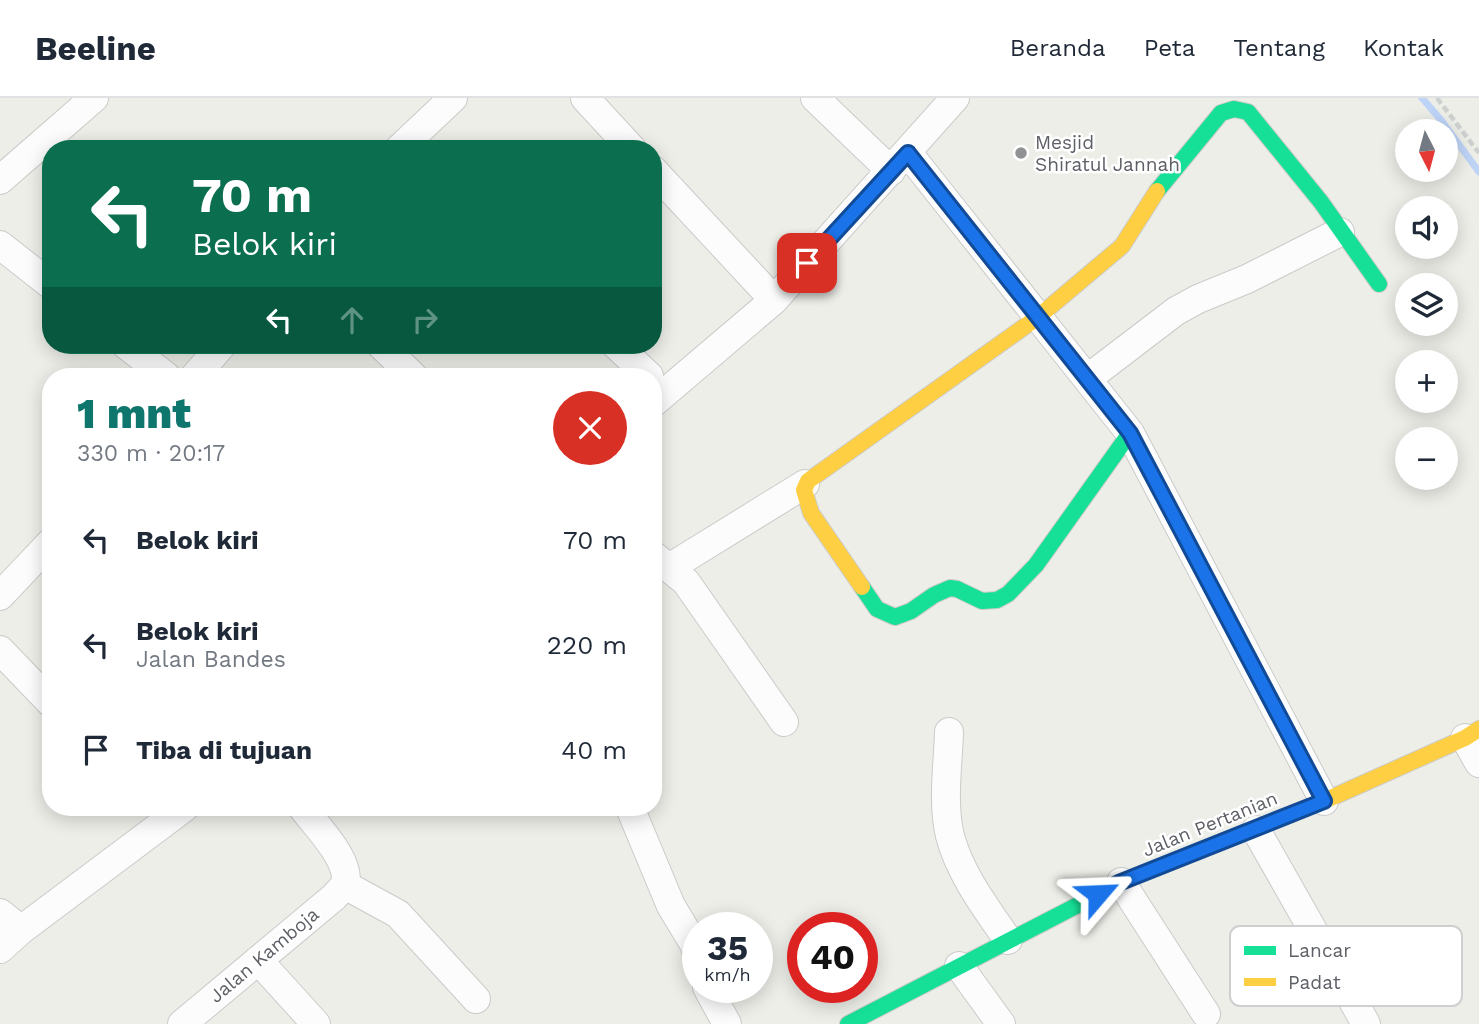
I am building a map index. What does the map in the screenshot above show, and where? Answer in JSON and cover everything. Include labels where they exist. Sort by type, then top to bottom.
[{"type":"street","points":[[46,140],[94,98]]},
{"type":"street","points":[[410,140],[453,98]]},
{"type":"street","points":[[585,98],[624,140]]},
{"type":"street","points":[[815,98],[900,162],[1038,317],[1130,433],[1324,801]]},
{"type":"street","points":[[662,383],[774,300],[955,98]]},
{"type":"street","points":[[662,561],[805,484],[1038,317],[1122,246],[1161,186],[1221,113],[1227,110],[1233,108],[1248,112],[1321,202],[1379,284]]},
{"type":"street","points":[[0,180],[42,143]]},
{"type":"street","points":[[662,180],[774,300]]},
{"type":"street","points":[[1087,379],[1176,311],[1340,232]]},
{"type":"street","points":[[0,245],[42,278]]},
{"type":"street","points":[[138,354],[156,368]]},
{"type":"street","points":[[202,368],[214,354]]},
{"type":"street","points":[[390,354],[405,368]]},
{"type":"street","points":[[624,354],[637,368]]},
{"type":"street","points":[[805,484],[804,495],[811,513],[877,609],[884,615],[897,617],[909,614],[934,594],[949,588],[962,590],[976,601],[993,602],[1003,597],[1028,575],[1130,433]]},
{"type":"street","points":[[0,596],[42,552]]},
{"type":"street","points":[[662,563],[687,582],[784,722]]},
{"type":"street","points":[[0,650],[42,694]]},
{"type":"street","points":[[949,732],[947,802],[950,834],[958,859],[975,892],[1008,940]]},
{"type":"street","points":[[1472,733],[1479,763]]},
{"type":"street","name":"Jalan Pertanian","points":[[848,1024],[1121,882],[1256,830],[1472,733]]},
{"type":"street","points":[[0,949],[11,921],[160,816]]},
{"type":"street","points":[[309,816],[341,860],[346,870],[345,885],[398,914],[476,999]]},
{"type":"street","points":[[634,816],[682,926]]},
{"type":"street","points":[[1256,830],[1310,926]]},
{"type":"street","points":[[1121,882],[1206,1014]]},
{"type":"street","name":"Jalan Kamboja","points":[[182,1024],[345,885]]},
{"type":"street","points":[[258,960],[316,1024]]},
{"type":"street","points":[[959,966],[1001,1024]]},
{"type":"street","points":[[715,1003],[727,1024]]},
{"type":"street","points":[[1356,1006],[1366,1024]]},
{"type":"path","points":[[1437,98],[1479,152]]},
{"type":"waterway","points":[[1422,98],[1479,172]]},
{"type":"traffic: fast","points":[[1157,191],[1221,113],[1234,109],[1248,112],[1321,202],[1379,284]]},
{"type":"traffic: fast","points":[[862,587],[877,609],[895,617],[911,611],[950,588],[982,601],[997,600],[1008,594],[1036,565],[1130,433]]},
{"type":"traffic: fast","points":[[848,1024],[1103,892]]},
{"type":"traffic: slow","points":[[862,587],[811,513],[804,490],[808,481],[1038,317],[1122,246],[1157,191]]},
{"type":"traffic: slow","points":[[1103,892],[1121,882],[1324,801],[1465,738],[1479,729]]},
{"type":"place","name":"Mesjid Shiratul Jannah","points":[[1021,153]]},
{"type":"route","points":[[807,263],[908,153],[1130,433],[1324,801],[1121,882],[1098,894]]}]
